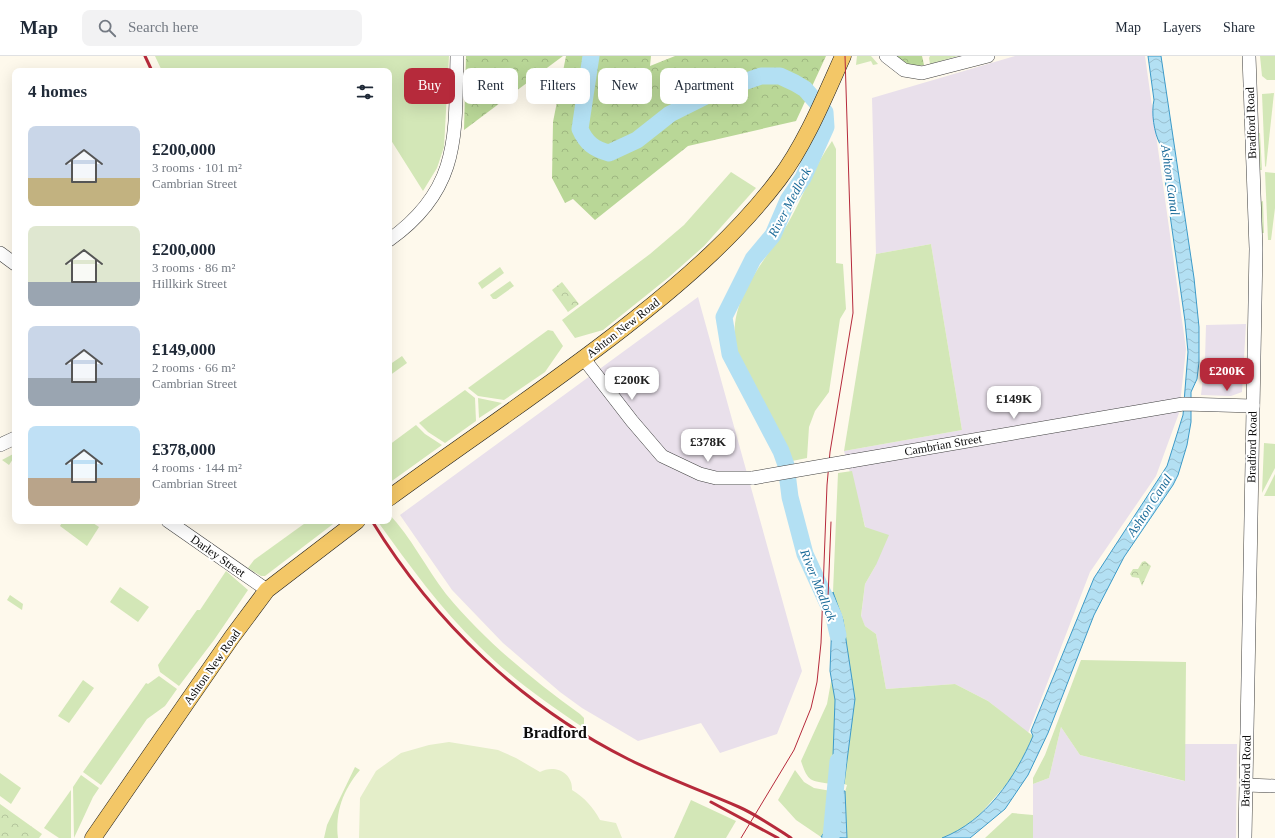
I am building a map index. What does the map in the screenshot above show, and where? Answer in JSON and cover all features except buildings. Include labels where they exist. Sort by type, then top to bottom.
[{"type":"main road","name":"Ashton New Road","points":[[392,496],[584,359],[686,279],[739,227],[780,179],[796,153],[843,56]]},
{"type":"main road","name":"Ashton New Road","points":[[93,838],[223,650],[268,590],[352,524]]},
{"type":"street","points":[[392,238],[413,220],[428,204],[440,186],[448,169],[455,130],[457,56]]},
{"type":"street","points":[[886,56],[900,68],[909,72],[922,73],[988,56]]},
{"type":"street","name":"Bradford Road","points":[[1245,838],[1256,249],[1249,56]]},
{"type":"street","points":[[0,253],[12,262]]},
{"type":"street","name":"Cambrian Street","points":[[584,359],[632,421],[662,456],[700,474],[716,478],[753,478],[1183,404],[1200,403],[1253,406]]},
{"type":"street","points":[[0,446],[12,440]]},
{"type":"street","name":"Darley Street","points":[[172,524],[268,590]]},
{"type":"street","points":[[1246,785],[1275,786]]},
{"type":"shaded area","points":[[1015,56],[1145,56],[1186,349],[1179,413],[1156,476],[1090,572],[1028,733],[988,701],[955,684],[886,689],[876,634],[865,626],[861,617],[865,584],[876,565],[844,451],[962,430],[931,244],[876,254],[872,98]]},
{"type":"shaded area","points":[[698,297],[802,671],[777,734],[720,753],[701,723],[638,741],[582,708],[560,692],[503,643],[452,590],[400,515]]},
{"type":"shaded area","points":[[1246,324],[1242,392],[1231,396],[1201,395],[1205,360],[1206,325]]},
{"type":"shaded area","points":[[1061,727],[1080,755],[1184,781],[1185,744],[1237,744],[1236,838],[1033,838],[1033,784],[1049,778]]},
{"type":"green space","points":[[155,56],[449,56],[448,68],[404,68],[404,104],[446,104],[444,147],[437,168],[423,191],[392,142],[392,68],[161,68]]},
{"type":"green space","points":[[466,56],[563,56],[547,68],[526,68],[526,84],[518,90],[518,68],[466,68]]},
{"type":"green space","points":[[566,56],[651,56],[650,66],[675,56],[826,56],[796,121],[688,146],[595,220],[573,199],[565,203],[552,178],[553,122],[557,104],[590,104],[590,68],[564,68]]},
{"type":"green space","points":[[857,56],[871,56],[878,64],[873,65],[871,61],[856,65]]},
{"type":"green space","points":[[897,56],[922,56],[924,65],[916,66],[909,64]]},
{"type":"green space","points":[[930,56],[958,56],[930,64]]},
{"type":"green space","points":[[1260,56],[1275,56],[1275,80],[1267,80],[1262,76]]},
{"type":"green space","points":[[1274,93],[1266,167],[1262,94]]},
{"type":"green space","points":[[465,104],[499,104],[464,130]]},
{"type":"green space","points":[[1257,133],[1260,133],[1262,170],[1259,170]]},
{"type":"green space","points":[[832,141],[836,149],[836,263],[843,264],[846,309],[840,319],[829,392],[815,411],[809,427],[807,458],[792,461],[780,434],[740,361],[735,340],[736,320],[741,301],[749,283],[793,214],[816,168]]},
{"type":"green space","points":[[731,172],[756,188],[704,246],[669,277],[603,330],[575,338],[562,320],[650,254],[684,225]]},
{"type":"green space","points":[[1265,172],[1275,173],[1275,208],[1271,240],[1268,240]]},
{"type":"green space","points":[[1263,201],[1264,233],[1262,233],[1260,202]]},
{"type":"green space","points":[[931,244],[962,430],[844,451],[876,254]]},
{"type":"green space","points":[[500,267],[504,273],[482,289],[478,283]]},
{"type":"green space","points":[[510,281],[514,286],[496,299],[493,299],[490,295]]},
{"type":"green space","points":[[562,282],[579,304],[568,312],[552,290]]},
{"type":"green space","points":[[548,330],[553,331],[563,346],[545,372],[504,400],[478,396],[468,388]]},
{"type":"green space","points":[[402,356],[407,363],[392,374],[392,363]]},
{"type":"green space","points":[[465,390],[475,398],[476,421],[445,443],[428,432],[419,423]]},
{"type":"green space","points":[[478,398],[502,403],[479,418]]},
{"type":"green space","points":[[416,425],[425,434],[442,445],[392,481],[392,443]]},
{"type":"green space","points":[[1264,443],[1275,444],[1275,468],[1262,493]]},
{"type":"green space","points":[[12,455],[12,460],[9,465],[2,460]]},
{"type":"green space","points":[[852,471],[865,527],[889,535],[876,565],[865,584],[861,616],[865,626],[876,634],[886,689],[955,684],[988,701],[1033,736],[1017,770],[981,813],[962,829],[942,838],[847,838],[844,795],[847,785],[844,784],[851,728],[847,653],[843,620],[833,592],[838,473]]},
{"type":"green space","points":[[1275,474],[1275,496],[1264,496]]},
{"type":"green space","points":[[392,517],[446,594],[461,611],[492,643],[526,673],[580,714],[584,718],[584,728],[543,700],[491,658],[451,617],[413,570],[379,524],[392,524]]},
{"type":"green space","points":[[61,524],[94,524],[99,527],[87,546],[60,526]]},
{"type":"green space","points":[[304,524],[333,524],[265,576],[261,576],[248,568],[254,560]]},
{"type":"green space","points":[[1145,561],[1151,566],[1142,586],[1139,578],[1132,577],[1130,574],[1133,569],[1138,569],[1142,562]]},
{"type":"green space","points":[[226,571],[248,590],[214,640],[179,686],[160,672],[158,665],[197,610],[200,610]]},
{"type":"green space","points":[[120,587],[149,607],[138,622],[110,602]]},
{"type":"green space","points":[[10,595],[23,604],[22,610],[7,600]]},
{"type":"green space","points":[[1081,660],[1186,662],[1185,781],[1080,755],[1061,727],[1049,778],[1033,784],[1033,778],[1045,755]]},
{"type":"green space","points":[[159,676],[177,689],[165,706],[147,719],[101,785],[83,772],[146,683],[148,684]]},
{"type":"green space","points":[[832,676],[835,700],[832,784],[814,781],[808,777],[801,761],[827,704]]},
{"type":"green space","points":[[83,680],[94,688],[69,723],[58,716]]},
{"type":"green space","points":[[449,742],[498,750],[516,758],[540,772],[551,769],[562,771],[569,778],[572,790],[588,803],[600,820],[616,823],[622,838],[359,838],[360,798],[376,771],[401,753],[429,745]]},
{"type":"green space","points":[[355,767],[360,770],[349,785],[339,810],[337,828],[338,838],[324,838],[327,825]]},
{"type":"green space","points":[[795,770],[804,782],[814,788],[831,791],[830,824],[821,837],[796,820],[778,800]]},
{"type":"green space","points":[[0,773],[21,788],[11,804],[0,796]]},
{"type":"green space","points":[[81,775],[99,788],[93,797],[74,838],[73,787]]},
{"type":"green space","points":[[71,790],[71,838],[59,838],[44,828]]},
{"type":"green space","points":[[691,800],[736,821],[726,838],[674,838]]},
{"type":"green space","points":[[0,804],[42,834],[39,838],[0,838]]},
{"type":"green space","points":[[1012,813],[1033,815],[1033,838],[985,838]]},
{"type":"water","name":"Ashton Canal","points":[[1148,56],[1161,56],[1194,278],[1199,327],[1199,362],[1197,379],[1191,392],[1191,422],[1187,445],[1178,475],[1173,485],[1124,557],[1094,615],[1048,733],[1028,775],[1005,809],[970,838],[942,838],[972,821],[985,809],[1008,782],[1026,752],[1033,736],[1031,731],[1094,578],[1167,466],[1183,415],[1188,352],[1185,321],[1160,144],[1156,134],[1154,122],[1154,100]]},
{"type":"water","points":[[833,592],[843,620],[855,699],[844,784],[832,784],[835,700],[830,671]]},
{"type":"water","points":[[831,791],[845,791],[847,838],[821,837],[830,824]]},
{"type":"waterway","name":"River Medlock","points":[[591,56],[580,129],[591,145],[599,150],[609,153],[637,140],[670,114],[712,93],[761,76],[780,76],[795,83],[805,89],[825,112],[826,127],[803,178],[788,200],[773,235],[753,259],[724,317],[730,354],[781,451],[786,465],[790,497],[805,554],[834,617],[838,635]]},
{"type":"waterway","name":"River Medlock","points":[[831,838],[838,761]]},
{"type":"tram line","points":[[741,838],[794,750],[811,708],[817,682],[821,643],[827,485],[830,452],[853,313],[845,56]]},
{"type":"tram line","points":[[828,598],[831,522]]},
{"type":"railway","points":[[145,56],[151,68]]},
{"type":"railway","points":[[374,524],[396,558],[452,627],[517,687],[552,714],[589,738],[628,759],[746,810],[791,838]]},
{"type":"railway","points":[[711,802],[778,838]]},
{"type":"district","name":"Bradford","points":[[555,732]]}]
